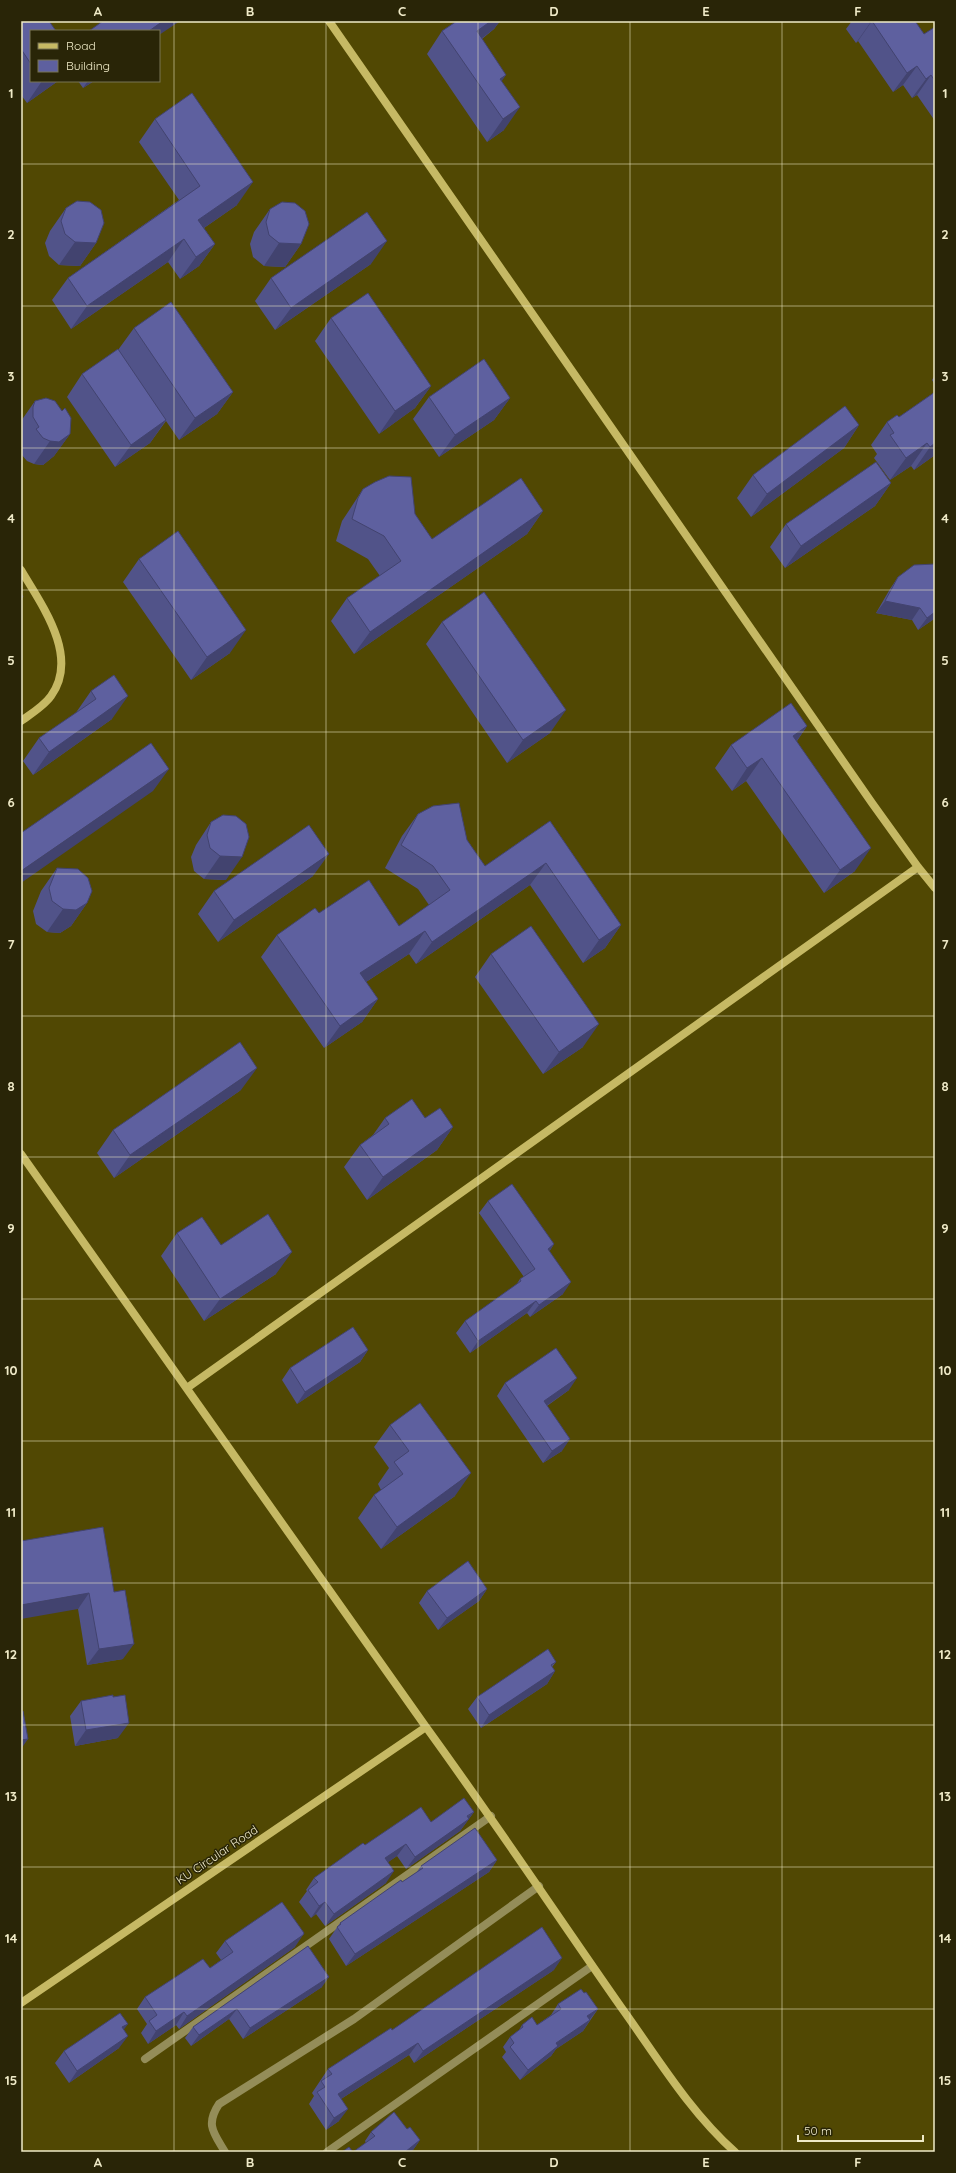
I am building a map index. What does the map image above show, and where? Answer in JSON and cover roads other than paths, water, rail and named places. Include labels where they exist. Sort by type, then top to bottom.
[{"type":"street","points":[[329,21],[918,867],[935,888]]},
{"type":"street","points":[[21,570],[53,628],[62,660],[61,672],[51,696],[39,708],[21,721]]},
{"type":"street","points":[[187,1388],[918,867]]},
{"type":"street","points":[[21,1154],[426,1727],[491,1816],[592,1966],[686,2098],[718,2137],[735,2152]]},
{"type":"street","name":"KU Circular Road","points":[[21,2003],[426,1727]]},
{"type":"street","points":[[145,2059],[491,1816]]},
{"type":"street","points":[[225,2152],[213,2132],[211,2123],[212,2115],[219,2104],[354,2019],[539,1886]]},
{"type":"street","points":[[327,2152],[592,1966]]}]
